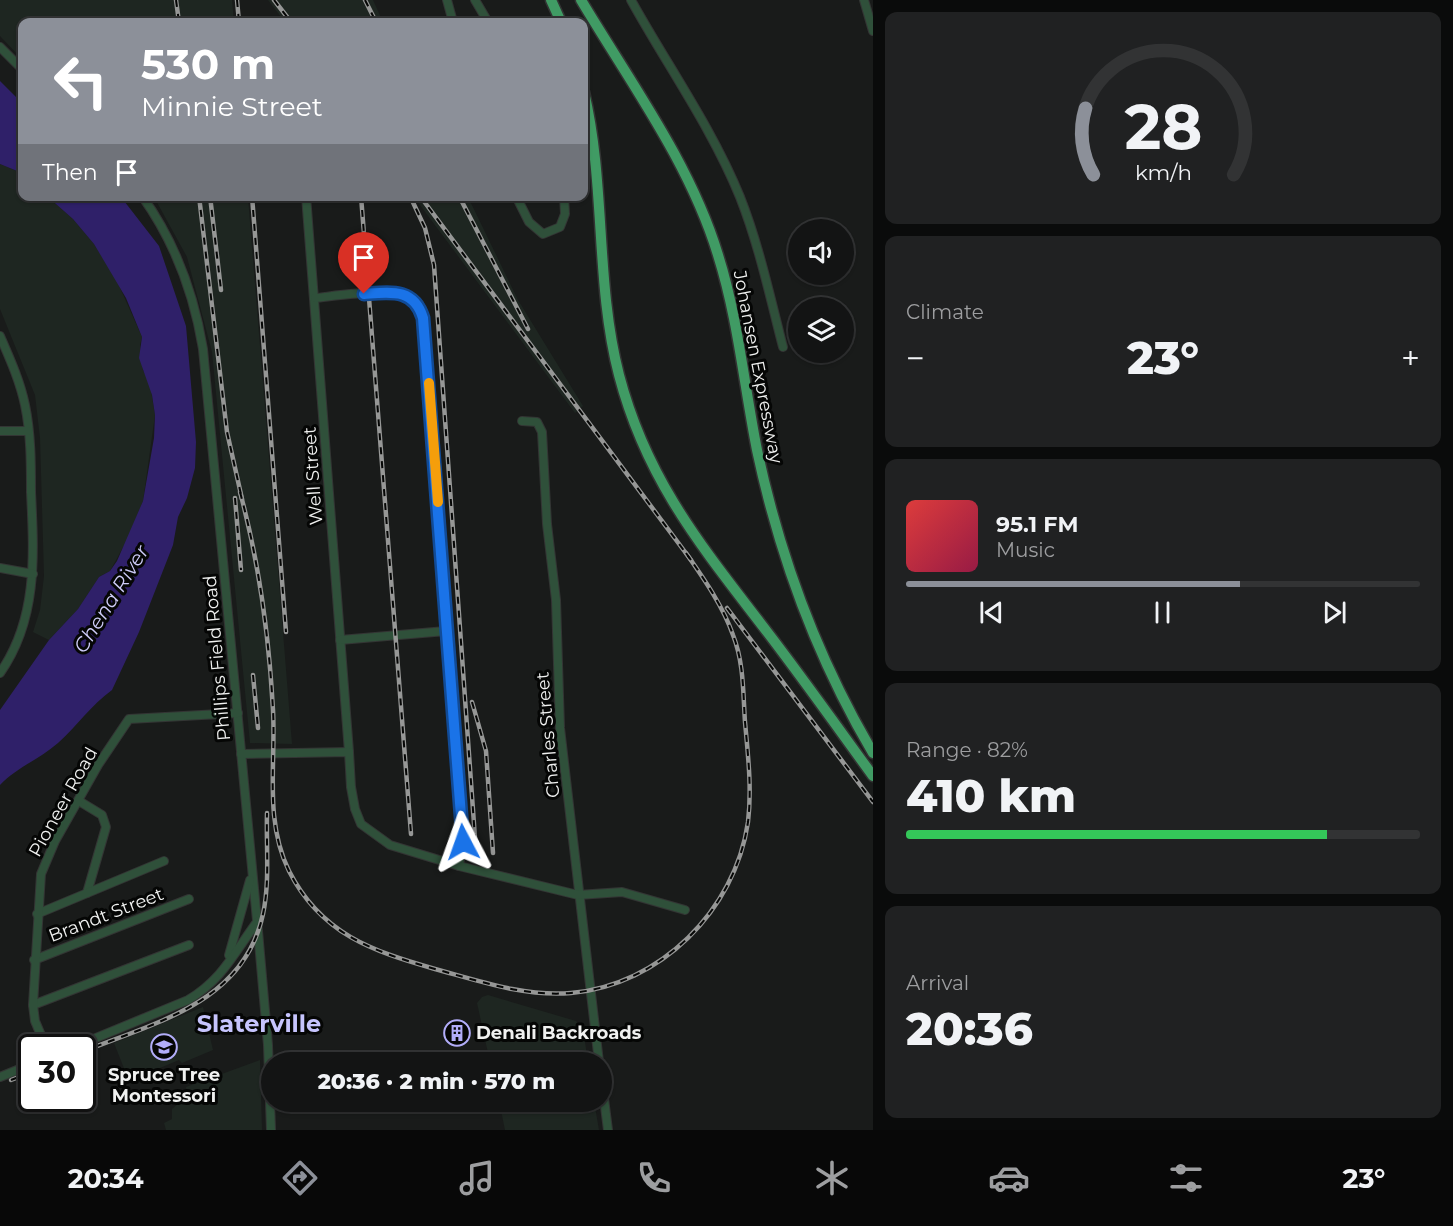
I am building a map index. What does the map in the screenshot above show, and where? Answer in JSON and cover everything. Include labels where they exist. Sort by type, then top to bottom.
[{"type":"highway","points":[[551,0],[559,18]]},
{"type":"highway","name":"Johansen Expressway","points":[[581,0],[675,156],[707,222],[730,298],[757,448],[783,554],[822,658],[873,753]]},
{"type":"highway","points":[[588,115],[598,172],[607,309],[613,347],[626,399],[645,451],[682,519],[873,776]]},
{"type":"street","points":[[447,0],[452,18]]},
{"type":"street","points":[[475,0],[486,18]]},
{"type":"street","points":[[631,0],[710,136],[739,195],[754,237],[783,347]]},
{"type":"street","points":[[864,0],[873,31]]},
{"type":"street","points":[[0,47],[18,65]]},
{"type":"street","name":"Phillips Field Road","points":[[145,201],[164,230],[179,261],[190,292],[200,335],[268,1045],[271,1130]]},
{"type":"street","name":"Well Street","points":[[306,201],[351,787],[355,809],[362,824],[390,845],[459,866],[579,895],[622,892],[685,910]]},
{"type":"street","points":[[518,201],[529,222],[543,234],[549,234],[560,226],[565,214],[564,201]]},
{"type":"street","points":[[315,298],[396,293],[410,296],[419,304],[425,334],[463,842],[459,866]]},
{"type":"street","points":[[0,336],[22,393],[28,431],[33,574],[20,636],[0,674]]},
{"type":"street","name":"Charles Street","points":[[522,421],[537,422],[542,432],[556,600],[560,728],[597,1052]]},
{"type":"street","points":[[0,431],[28,431]]},
{"type":"street","points":[[0,568],[33,574]]},
{"type":"street","points":[[340,640],[447,631]]},
{"type":"street","name":"Pioneer Road","points":[[40,1034],[35,1021],[33,1005],[41,874],[55,841],[98,765],[129,719],[237,713]]},
{"type":"street","points":[[241,754],[349,752]]},
{"type":"street","points":[[79,801],[102,815],[106,827],[87,893]]},
{"type":"street","points":[[37,914],[164,861]]},
{"type":"street","points":[[221,975],[233,946],[252,870]]},
{"type":"street","name":"Brandt Street","points":[[34,960],[189,899]]},
{"type":"street","points":[[96,1038],[188,1000],[221,975],[257,922]]},
{"type":"street","points":[[33,1005],[189,945]]},
{"type":"street","points":[[0,1077],[18,1070]]},
{"type":"street","points":[[606,1112],[608,1130]]},
{"type":"shaded area","points":[[0,0],[232,0],[234,18],[18,18],[18,55],[0,36]]},
{"type":"shaded area","points":[[268,0],[373,0],[381,18],[282,18]]},
{"type":"shaded area","points":[[0,164],[18,171],[18,201],[53,201],[73,219],[94,244],[117,281],[142,337],[140,345],[143,370],[150,384],[155,415],[143,501],[127,540],[110,571],[99,577],[78,609],[49,640],[33,632],[40,610],[44,576],[40,438],[35,395],[0,309]]},
{"type":"shaded area","points":[[156,201],[248,201],[292,744],[250,743],[212,352],[187,257]]},
{"type":"shaded area","points":[[417,201],[470,201],[518,300],[583,406],[575,413]]},
{"type":"shaded area","points":[[488,995],[576,1021],[583,1029],[586,1052],[488,1052],[477,1003],[482,997]]},
{"type":"shaded area","name":"Spruce Tree Montessori","points":[[203,1007],[213,1050],[182,1063],[179,1060],[129,1081],[114,1043]]},
{"type":"shaded area","points":[[260,1060],[262,1130],[166,1130],[164,1123],[172,1119],[172,1109],[187,1096],[186,1087]]},
{"type":"shaded area","points":[[501,1112],[596,1112],[599,1130],[505,1130]]},
{"type":"water","points":[[0,81],[18,99],[18,171],[0,164]]},
{"type":"water","name":"Chena River","points":[[53,201],[124,201],[159,246],[186,326],[196,442],[195,468],[187,498],[178,517],[173,545],[139,632],[112,690],[97,702],[58,743],[0,785],[0,710],[49,640],[78,609],[99,577],[110,571],[117,561],[143,501],[154,438],[155,415],[152,395],[139,358],[142,337],[126,298],[94,244],[73,219]]},
{"type":"railway","points":[[176,0],[178,18]]},
{"type":"railway","points":[[237,0],[239,18]]},
{"type":"railway","points":[[274,0],[288,18]]},
{"type":"railway","points":[[365,0],[374,18]]},
{"type":"railway","points":[[200,201],[227,432],[242,499]]},
{"type":"railway","points":[[211,201],[221,290]]},
{"type":"railway","points":[[252,201],[286,632]]},
{"type":"railway","points":[[361,201],[411,834]]},
{"type":"railway","points":[[412,201],[425,228],[434,265],[476,852]]},
{"type":"railway","points":[[424,201],[691,560]]},
{"type":"railway","points":[[462,201],[528,329]]},
{"type":"railway","points":[[240,492],[258,572],[269,655],[274,730],[273,792],[276,832],[289,871],[302,893],[333,925],[370,947],[485,983],[537,993],[571,993],[604,987],[634,975],[663,959],[688,938],[710,913],[727,885],[740,855],[748,822],[750,785],[739,656],[724,614],[686,553]]},
{"type":"railway","points":[[235,498],[241,570]]},
{"type":"railway","points":[[727,608],[873,802]]},
{"type":"railway","points":[[253,675],[258,728]]},
{"type":"railway","points":[[472,702],[486,751],[493,853]]},
{"type":"railway","points":[[96,1047],[167,1019],[193,1005],[217,989],[237,969],[253,944],[263,914],[267,876],[267,813]]},
{"type":"railway","points":[[11,1080],[18,1077]]},
{"type":"slow traffic","points":[[429,383],[438,502]]},
{"type":"place","name":"Denali Backroads","points":[[457,1033]]},
{"type":"place","name":"Spruce Tree Montessori","points":[[164,1047]]},
{"type":"district","name":"Slaterville","points":[[259,1023]]},
{"type":"route","points":[[364,294],[396,293],[410,296],[419,304],[423,318],[463,842]]}]
